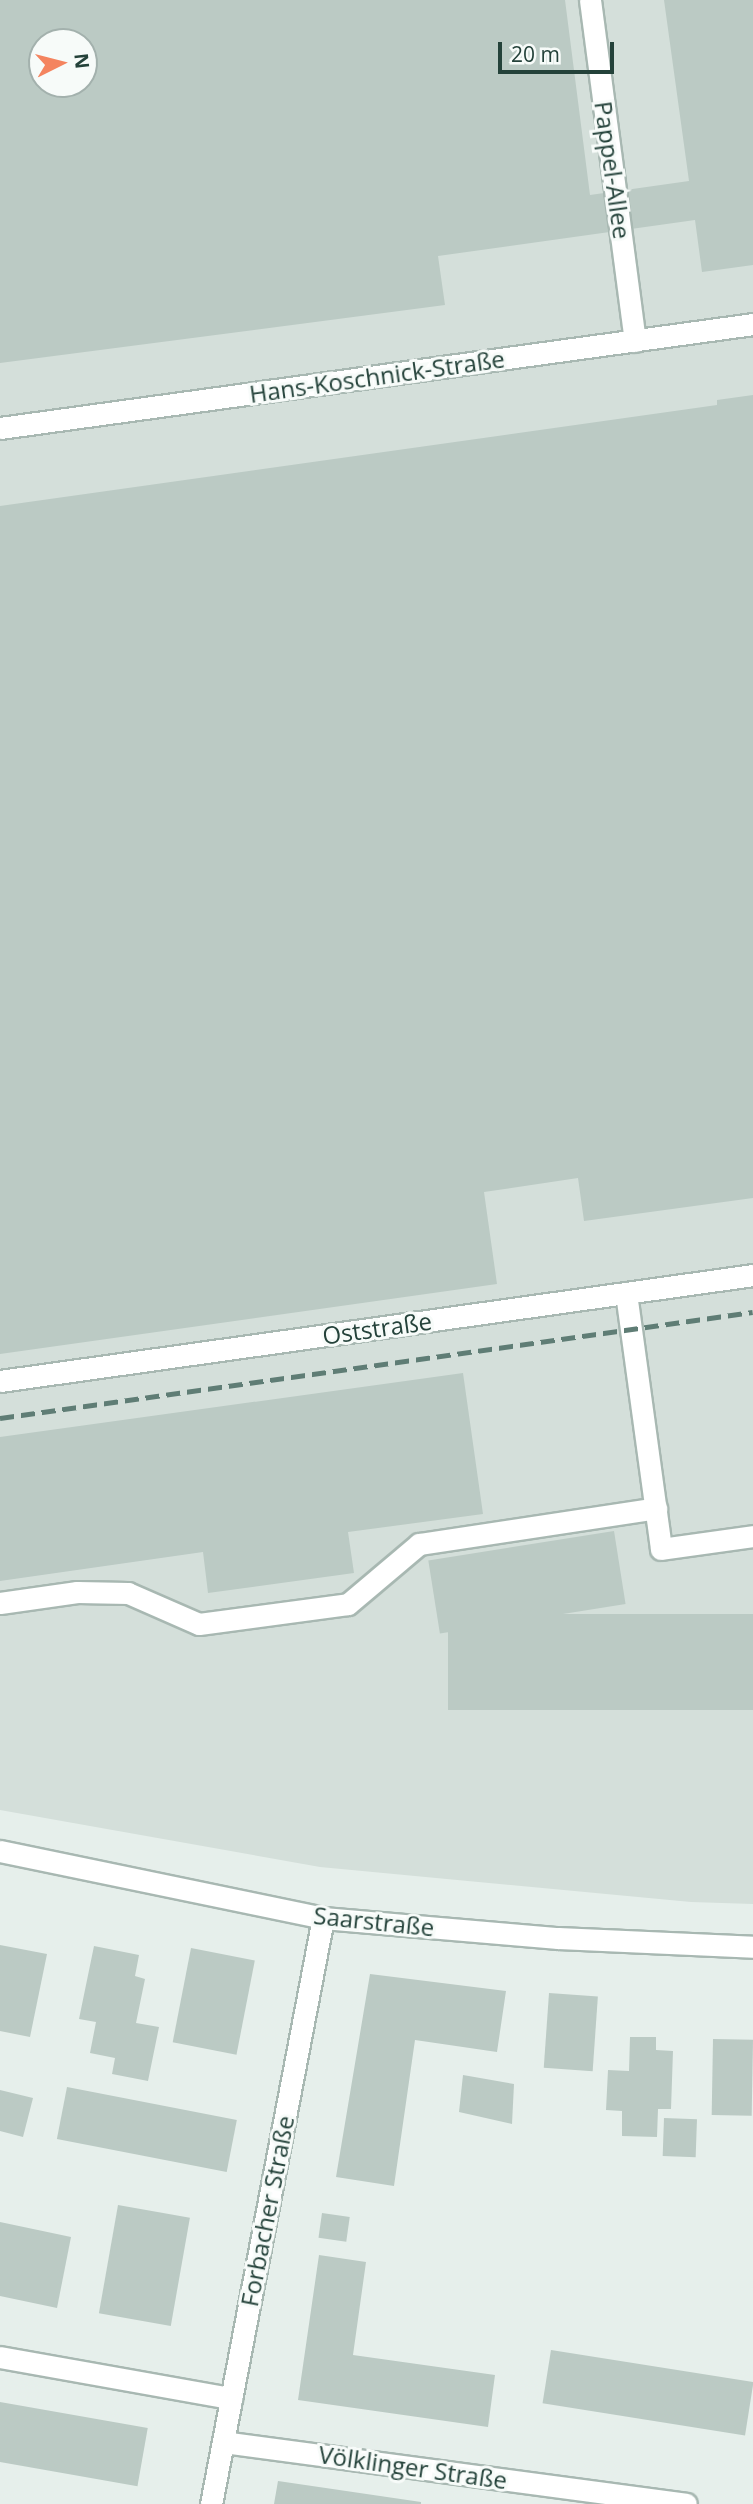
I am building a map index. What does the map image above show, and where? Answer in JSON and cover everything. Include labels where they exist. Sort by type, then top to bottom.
[{"type":"street","name":"Pappel-Allee","points":[[590,0],[635,341]]},
{"type":"street","name":"Hans-Koschnick-Straße","points":[[0,428],[753,324]]},
{"type":"street","name":"Oststraße","points":[[0,1381],[753,1275]]},
{"type":"street","points":[[626,1293],[661,1549],[753,1536]]},
{"type":"street","points":[[0,1604],[77,1592],[128,1593],[199,1624],[348,1604],[419,1544],[656,1508]]},
{"type":"street","name":"Saarstraße","points":[[0,1851],[323,1918],[558,1938],[753,1947]]},
{"type":"street","name":"Forbacher Straße","points":[[211,2504],[323,1918]]},
{"type":"street","points":[[0,2357],[231,2398]]},
{"type":"street","name":"Völklinger Straße","points":[[223,2442],[686,2504]]},
{"type":"shaded area","points":[[0,0],[753,0],[753,1904],[691,1902],[320,1867],[0,1810]]},
{"type":"building","points":[[0,0],[565,0],[590,195],[689,181],[664,0],[753,0],[753,265],[702,272],[695,220],[438,256],[445,305],[0,363]]},
{"type":"building","points":[[753,395],[753,1198],[584,1221],[578,1178],[484,1192],[497,1284],[0,1354],[0,506],[717,405],[717,400]]},
{"type":"building","points":[[463,1373],[483,1514],[348,1532],[354,1573],[208,1593],[203,1552],[0,1581],[0,1437]]},
{"type":"building","points":[[614,1531],[626,1604],[440,1633],[428,1560]]},
{"type":"building","points":[[448,1614],[753,1614],[753,1710],[448,1710]]},
{"type":"building","points":[[0,1945],[47,1954],[30,2037],[0,2031]]},
{"type":"building","points":[[94,1946],[139,1955],[135,1976],[145,1979],[136,2023],[159,2027],[148,2081],[112,2074],[115,2058],[90,2053],[96,2022],[79,2019]]},
{"type":"building","points":[[191,1948],[255,1960],[236,2055],[173,2042]]},
{"type":"building","points":[[370,1974],[506,1991],[497,2052],[415,2040],[394,2186],[336,2177]]},
{"type":"building","points":[[549,1993],[598,1996],[593,2071],[544,2068]]},
{"type":"building","points":[[630,2037],[656,2037],[656,2050],[673,2051],[671,2109],[658,2109],[657,2137],[622,2136],[622,2111],[606,2110],[608,2070],[629,2071]]},
{"type":"building","points":[[713,2039],[753,2040],[752,2116],[712,2115]]},
{"type":"building","points":[[463,2075],[514,2084],[512,2124],[459,2112]]},
{"type":"building","points":[[67,2087],[237,2120],[227,2172],[57,2139]]},
{"type":"building","points":[[0,2090],[33,2098],[23,2137],[0,2131]]},
{"type":"building","points":[[664,2118],[697,2119],[696,2157],[663,2156]]},
{"type":"building","points":[[118,2205],[190,2218],[171,2326],[99,2313]]},
{"type":"building","points":[[322,2213],[350,2217],[346,2242],[319,2238]]},
{"type":"building","points":[[0,2222],[71,2237],[57,2308],[0,2296]]},
{"type":"building","points":[[319,2255],[366,2262],[353,2355],[495,2375],[488,2427],[298,2400]]},
{"type":"building","points":[[551,2350],[753,2382],[745,2435],[543,2403]]},
{"type":"building","points":[[0,2402],[148,2428],[137,2486],[0,2462]]},
{"type":"building","points":[[278,2481],[421,2502],[421,2504],[274,2504]]},
{"type":"railway","points":[[0,1418],[753,1312]]}]
